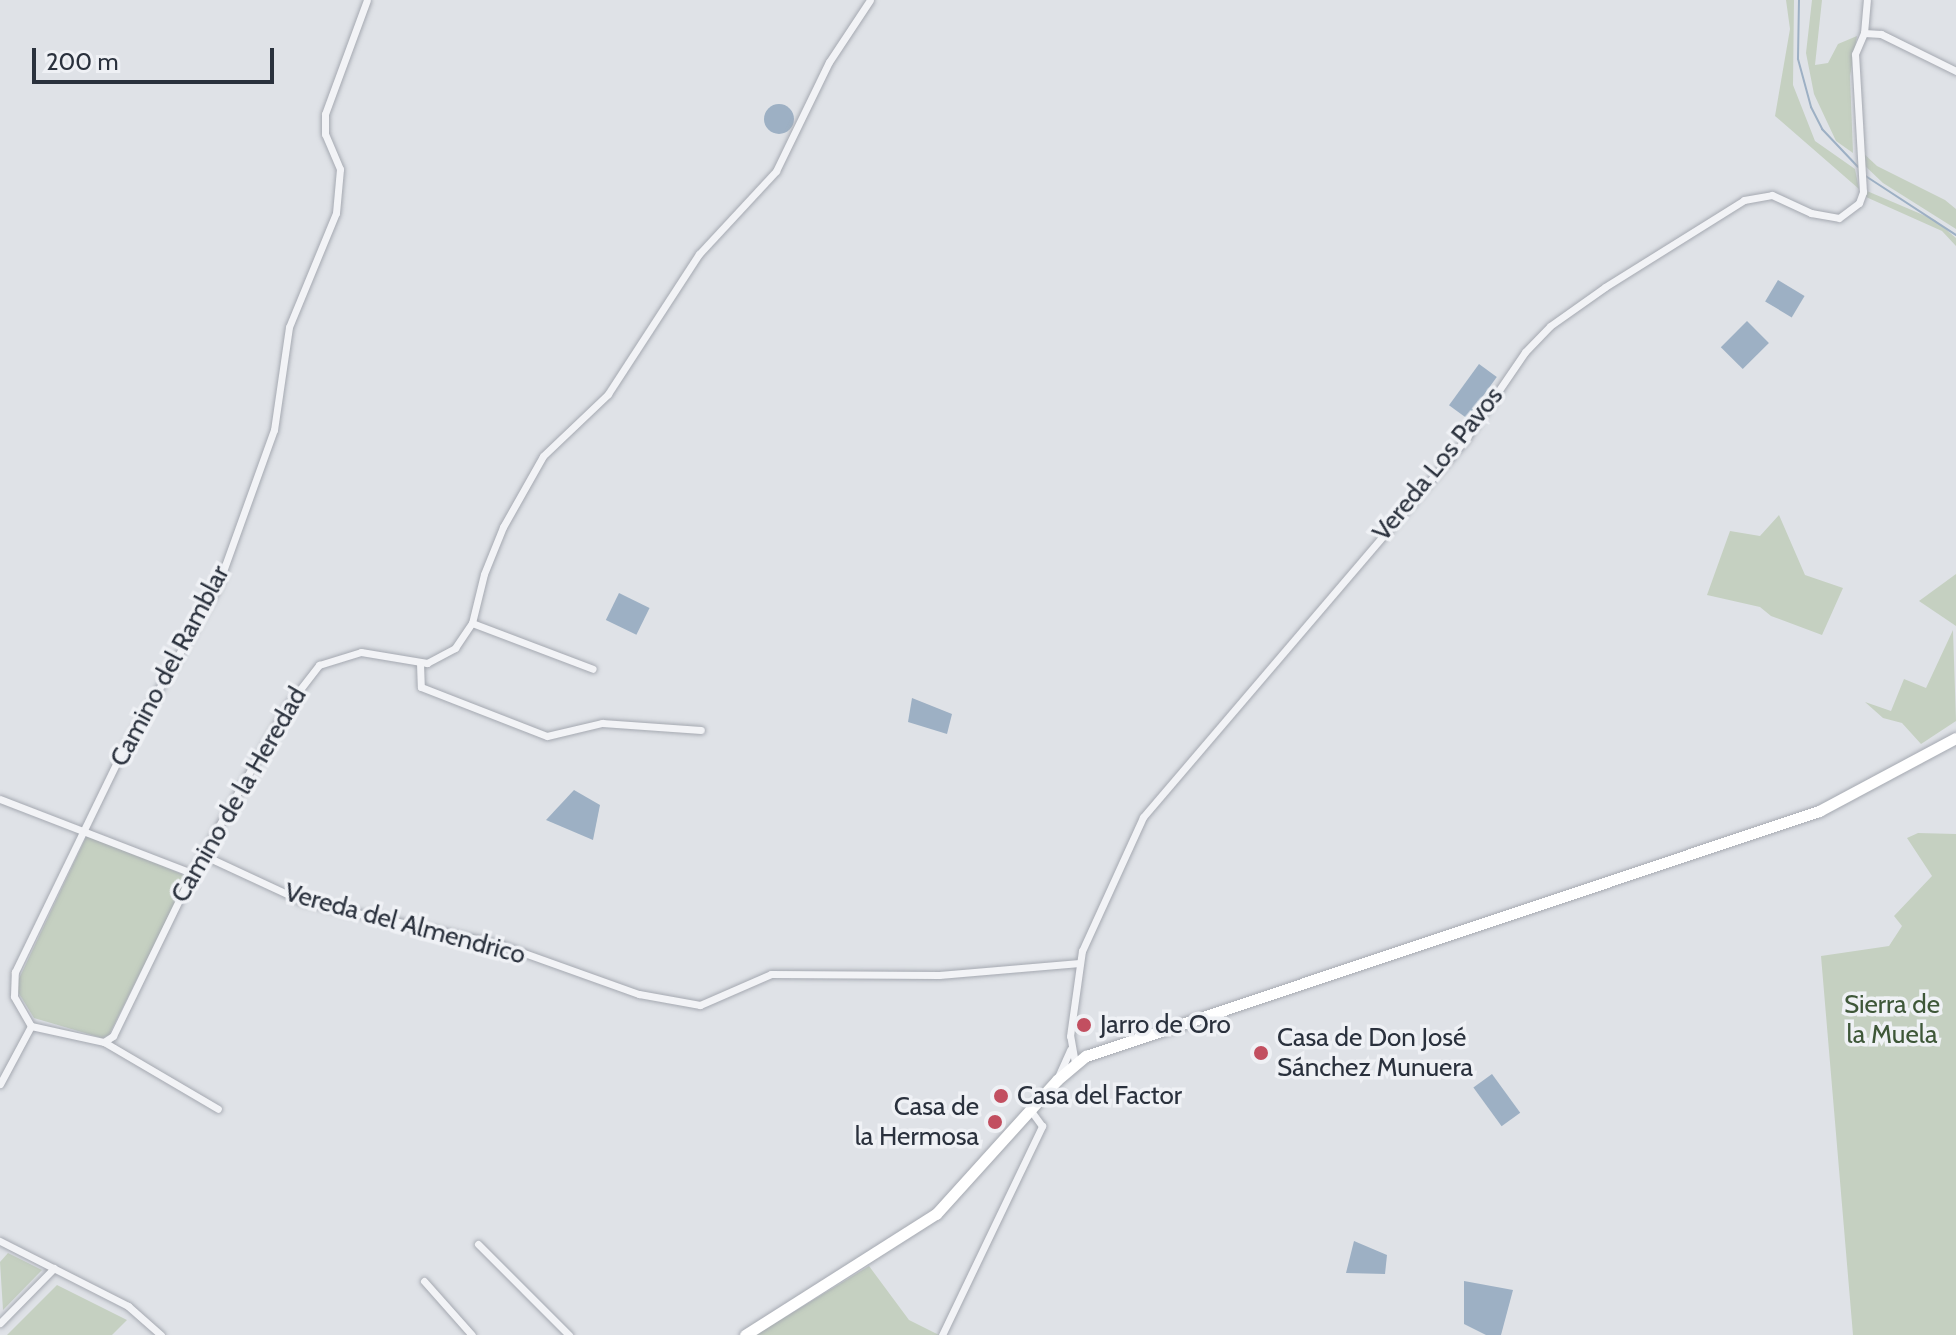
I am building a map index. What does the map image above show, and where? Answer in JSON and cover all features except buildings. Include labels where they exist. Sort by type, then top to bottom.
[{"type":"main road","points":[[745,1335],[936,1214],[1075,1063],[1132,1038],[1819,811],[1956,738]]},
{"type":"street","name":"Camino del Ramblar","points":[[31,1026],[14,996],[15,972],[118,760],[217,588],[274,430],[289,327],[336,213],[340,169],[325,134],[325,114],[367,0]]},
{"type":"street","points":[[701,730],[602,723],[547,736],[421,687],[420,663],[449,654],[472,623],[492,553],[543,456],[608,394],[686,271],[776,171],[829,62],[870,0]]},
{"type":"street","name":"Vereda Los Pavos","points":[[1070,1050],[1079,963],[1101,901],[1143,817],[1467,437],[1525,352],[1550,326],[1645,260],[1753,197],[1777,196],[1811,213],[1839,218],[1854,210],[1863,192],[1855,54],[1864,33],[1867,0]]},
{"type":"street","points":[[1864,33],[1881,34],[1956,71]]},
{"type":"street","points":[[472,623],[593,669]]},
{"type":"street","name":"Camino de la Heredad","points":[[104,1042],[113,1036],[192,873],[288,705],[319,665],[361,652],[420,663]]},
{"type":"street","points":[[0,799],[192,873]]},
{"type":"street","name":"Vereda del Almendrico","points":[[203,855],[302,901],[499,944],[639,994],[700,1005],[771,974],[939,975],[1079,963]]},
{"type":"street","points":[[0,1084],[31,1026],[104,1042],[218,1109]]},
{"type":"street","points":[[1070,1050],[1075,1063]]},
{"type":"street","points":[[1057,1080],[1070,1050]]},
{"type":"street","points":[[942,1335],[1042,1126],[1032,1112]]},
{"type":"street","points":[[0,1241],[128,1306],[161,1335]]},
{"type":"street","points":[[478,1244],[569,1335]]},
{"type":"street","points":[[0,1323],[54,1268]]},
{"type":"street","points":[[424,1281],[470,1332],[458,1335]]},
{"type":"green space","points":[[1786,0],[1794,0],[1793,85],[1815,141],[1855,169],[1859,189],[1775,116],[1790,29]]},
{"type":"green space","points":[[1812,0],[1822,0],[1815,65],[1828,63],[1838,44],[1857,36],[1850,76],[1853,153],[1836,141],[1814,94],[1806,53]]},
{"type":"green space","points":[[1861,151],[1877,166],[1945,200],[1956,209],[1956,229],[1883,183],[1863,164]]},
{"type":"green space","points":[[1867,191],[1935,220],[1956,238],[1956,246],[1942,231],[1866,197]]},
{"type":"green space","points":[[1779,515],[1805,575],[1843,588],[1822,635],[1771,616],[1760,607],[1707,595],[1730,531],[1760,536]]},
{"type":"green space","points":[[1956,574],[1956,626],[1919,601]]},
{"type":"green space","points":[[1953,630],[1956,721],[1921,744],[1902,723],[1883,718],[1865,702],[1891,711],[1904,679],[1926,688]]},
{"type":"green space","points":[[88,833],[188,877],[109,1035],[102,1038],[34,1018],[15,987]]},
{"type":"green space","name":"Sierra de la Muela","points":[[1918,833],[1956,834],[1956,1335],[1853,1335],[1821,956],[1889,946],[1902,926],[1894,916],[1932,876],[1907,838]]},
{"type":"green space","points":[[8,1253],[42,1270],[3,1310],[0,1262]]},
{"type":"green space","points":[[869,1266],[909,1320],[939,1335],[756,1335]]},
{"type":"green space","points":[[57,1285],[127,1320],[112,1335],[7,1335]]},
{"type":"water","points":[[779,104],[785,105],[793,113],[793,125],[785,133],[779,134],[773,133],[765,125],[764,119],[765,113],[773,105]]},
{"type":"water","points":[[1778,280],[1805,296],[1792,317],[1765,301]]},
{"type":"water","points":[[1747,321],[1769,343],[1743,369],[1721,347]]},
{"type":"water","points":[[1479,364],[1497,377],[1467,418],[1449,405]]},
{"type":"water","points":[[619,593],[650,608],[636,635],[606,620]]},
{"type":"water","points":[[912,698],[952,714],[947,734],[908,722]]},
{"type":"water","points":[[574,790],[600,805],[593,840],[546,820]]},
{"type":"water","points":[[1492,1074],[1520,1113],[1502,1126],[1473,1088]]},
{"type":"water","points":[[1354,1241],[1387,1255],[1385,1274],[1346,1273]]},
{"type":"water","points":[[1464,1281],[1513,1290],[1501,1335],[1486,1335],[1464,1324]]},
{"type":"waterway","points":[[1799,0],[1798,59],[1811,107],[1822,129],[1858,167]]},
{"type":"waterway","points":[[1864,175],[1956,235]]},
{"type":"place","name":"Jarro de Oro","points":[[1084,1025]]},
{"type":"place","name":"Casa de Don José Sánchez Munuera","points":[[1261,1053]]},
{"type":"place","name":"Casa del Factor","points":[[1001,1096]]},
{"type":"place","name":"Casa de la Hermosa","points":[[995,1122]]}]
